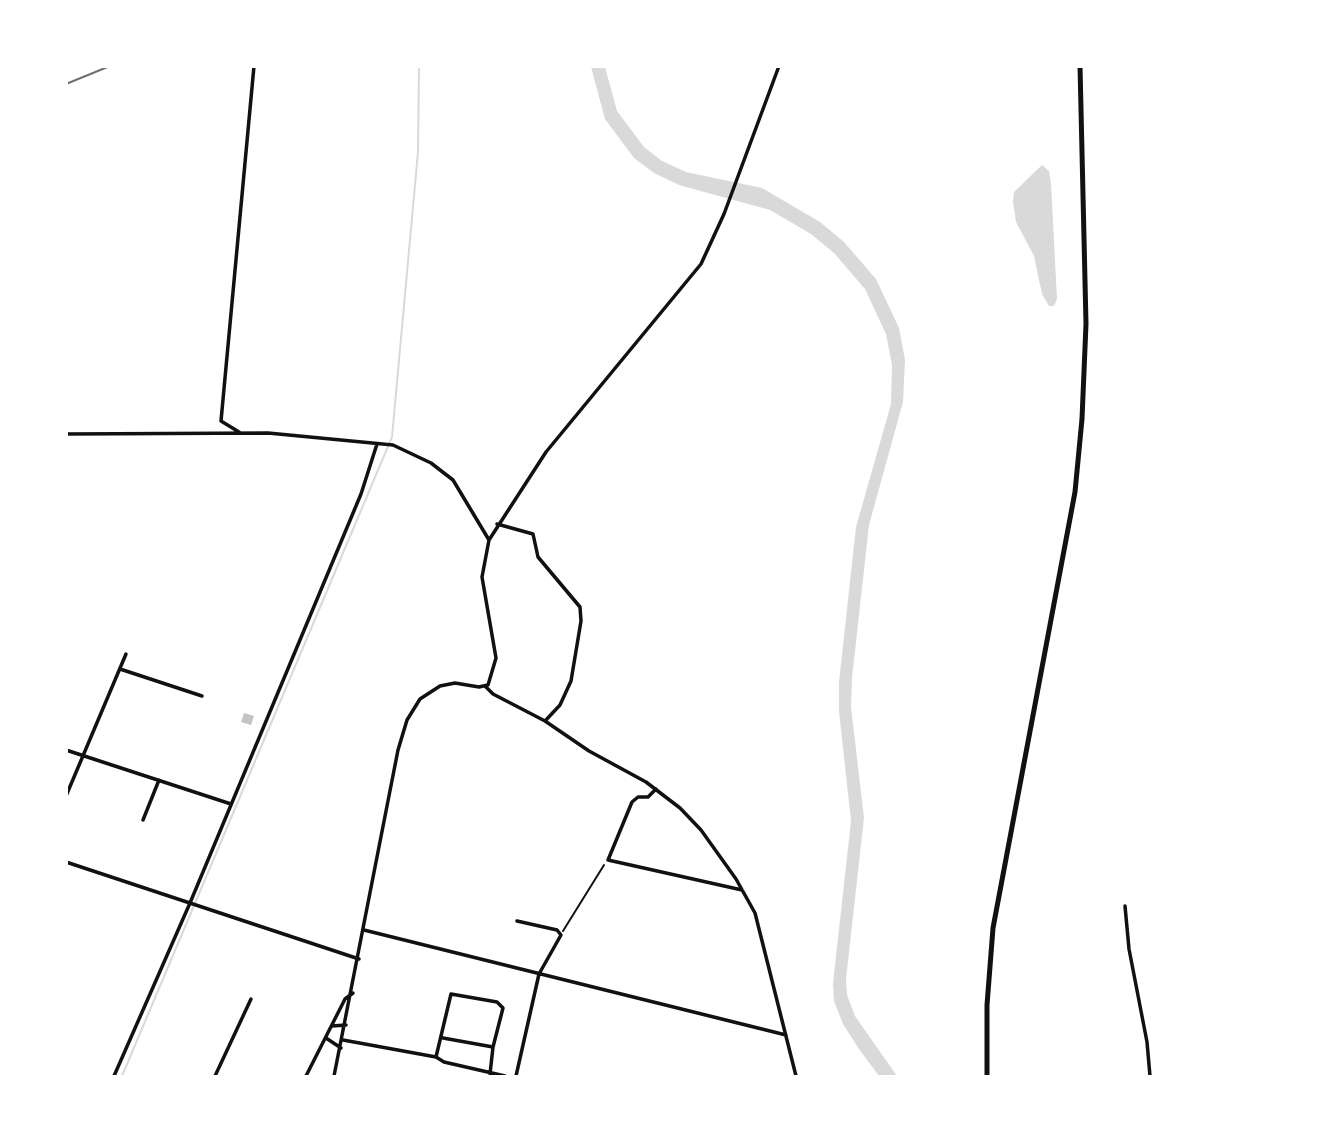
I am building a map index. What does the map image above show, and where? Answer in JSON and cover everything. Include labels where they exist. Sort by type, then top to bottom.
[{"type":"main road","points":[[986,1076],[987,1004],[997,903],[1074,492],[1082,419],[1086,324],[1080,66]]},
{"type":"street","points":[[241,433],[221,421],[254,66]]},
{"type":"street","points":[[485,686],[494,673],[496,658],[482,578],[489,540],[530,474],[590,397],[687,285],[709,250],[779,66]]},
{"type":"street","points":[[66,434],[241,433],[393,445],[431,463],[453,480],[489,540]]},
{"type":"street","points":[[114,1076],[192,904],[230,804],[361,494],[377,444]]},
{"type":"street","points":[[497,524],[533,534],[538,556],[580,607],[582,621],[572,681],[563,700],[545,721]]},
{"type":"street","points":[[66,796],[127,654]]},
{"type":"street","points":[[120,669],[202,696]]},
{"type":"street","points":[[334,1076],[398,750],[407,720],[420,699],[440,686],[455,683],[485,686],[493,694],[545,721],[589,751],[656,789],[680,808],[701,830],[755,913],[796,1076]]},
{"type":"street","points":[[66,750],[230,804]]},
{"type":"street","points":[[143,820],[159,780]]},
{"type":"street","points":[[656,789],[648,797],[638,797],[632,802],[608,860],[743,891]]},
{"type":"street","points":[[66,862],[359,959]]},
{"type":"street","points":[[1125,906],[1129,949],[1147,1042],[1150,1076]]},
{"type":"street","points":[[516,1076],[539,974],[561,936],[557,930],[517,921]]},
{"type":"street","points":[[364,930],[786,1035]]},
{"type":"street","points":[[306,1076],[346,998],[352,993]]},
{"type":"street","points":[[436,1057],[443,1038],[451,994],[497,1002],[503,1008],[490,1074]]},
{"type":"street","points":[[215,1076],[251,999]]},
{"type":"street","points":[[330,1028],[336,1024],[346,1025]]},
{"type":"street","points":[[327,1034],[328,1042],[341,1048]]},
{"type":"street","points":[[443,1038],[494,1048]]},
{"type":"street","points":[[343,1040],[436,1057],[444,1062],[505,1076]]},
{"type":"path","points":[[561,936],[608,860]]},
{"type":"shaded area","points":[[591,67],[605,67],[617,111],[644,147],[662,161],[686,172],[762,188],[820,222],[844,242],[876,279],[899,328],[905,360],[903,402],[869,525],[852,678],[851,707],[864,818],[846,979],[847,995],[855,1016],[897,1076],[879,1076],[859,1049],[843,1024],[834,1001],[833,983],[851,821],[839,711],[839,682],[856,527],[891,404],[892,365],[886,334],[865,289],[834,253],[811,234],[770,210],[679,185],[654,173],[634,158],[605,119]]},
{"type":"shaded area","points":[[1042,165],[1049,171],[1051,183],[1057,299],[1054,306],[1049,306],[1042,294],[1034,256],[1016,222],[1013,202],[1014,192]]},
{"type":"building","points":[[244,713],[254,716],[251,725],[241,722]]},
{"type":"waterway","points":[[122,1076],[392,437],[418,152],[419,66]]},
{"type":"railway","points":[[66,84],[110,66]]}]
